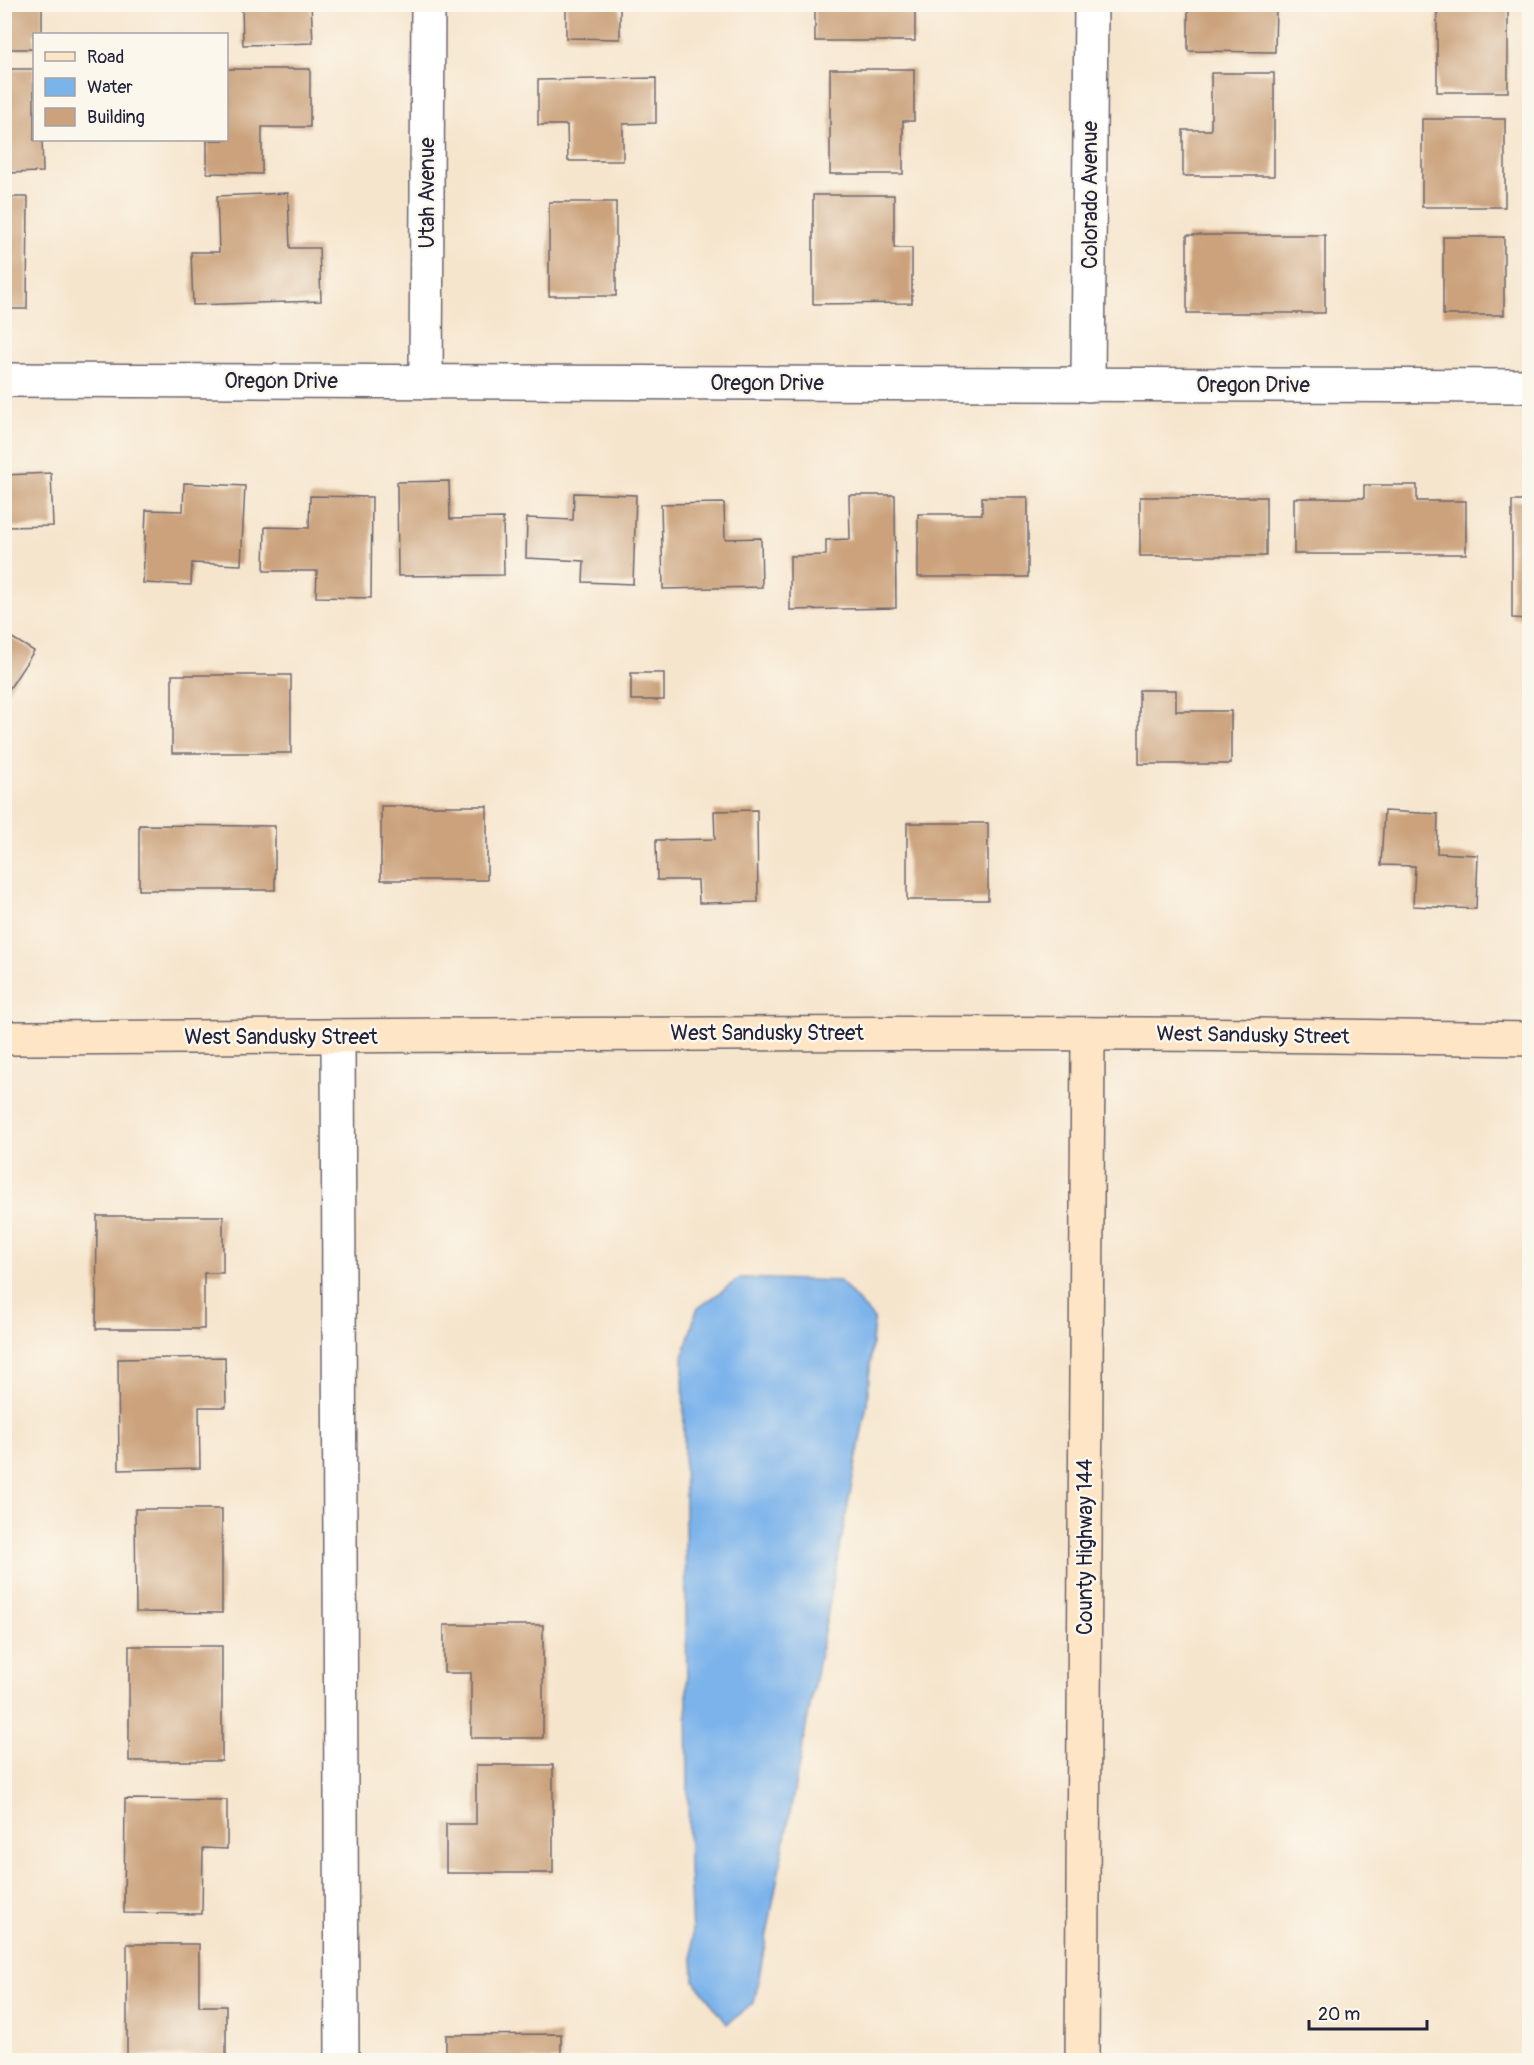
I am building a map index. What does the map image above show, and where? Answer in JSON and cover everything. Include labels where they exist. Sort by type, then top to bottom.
[{"type":"street","name":"Utah Avenue","points":[[426,382],[428,4]]},
{"type":"street","name":"Colorado Avenue","points":[[1089,385],[1091,4]]},
{"type":"street","name":"Oregon Drive","points":[[4,380],[1530,386]]},
{"type":"street","name":"West Sandusky Street","points":[[4,1038],[715,1033],[1251,1034],[1530,1039]]},
{"type":"street","name":"County Highway 144","points":[[1082,2061],[1088,1034]]},
{"type":"street","points":[[338,1036],[342,2061]]},
{"type":"water","points":[[740,1278],[840,1281],[874,1319],[867,1404],[754,2003],[727,2024],[694,1980],[689,1867],[683,1356],[697,1309]]},
{"type":"building","points":[[4,4],[42,4],[42,33],[33,33],[33,49],[4,49]]},
{"type":"building","points":[[242,4],[311,4],[313,43],[243,45]]},
{"type":"building","points":[[566,4],[620,4],[620,39],[566,38]]},
{"type":"building","points":[[815,4],[915,4],[915,41],[815,41]]},
{"type":"building","points":[[1211,4],[1276,4],[1275,52],[1188,51],[1188,6],[1211,6]]},
{"type":"building","points":[[1437,4],[1508,4],[1508,92],[1437,92]]},
{"type":"building","points":[[4,69],[33,69],[33,141],[42,141],[43,172],[4,173]]},
{"type":"building","points":[[228,69],[310,69],[310,127],[262,127],[262,174],[207,173],[207,141],[228,141]]},
{"type":"building","points":[[830,69],[914,69],[914,121],[903,121],[903,174],[830,174]]},
{"type":"building","points":[[1211,73],[1274,73],[1274,176],[1183,176],[1183,130],[1211,130]]},
{"type":"building","points":[[656,78],[656,123],[623,124],[623,161],[568,161],[567,125],[538,125],[538,80]]},
{"type":"building","points":[[1422,119],[1505,119],[1505,207],[1422,207]]},
{"type":"building","points":[[288,193],[290,248],[319,248],[321,301],[193,305],[191,252],[219,252],[217,196]]},
{"type":"building","points":[[813,195],[894,195],[894,248],[912,248],[912,303],[813,304]]},
{"type":"building","points":[[4,197],[28,197],[27,309],[4,309]]},
{"type":"building","points":[[549,202],[616,202],[616,296],[549,296]]},
{"type":"building","points":[[1187,235],[1325,235],[1325,313],[1187,313]]},
{"type":"building","points":[[1443,237],[1504,237],[1504,315],[1443,315]]},
{"type":"building","points":[[51,473],[53,526],[4,527],[4,475]]},
{"type":"building","points":[[449,481],[450,519],[503,518],[504,575],[398,576],[397,482]]},
{"type":"building","points":[[184,483],[245,486],[241,565],[192,563],[191,585],[143,583],[146,510],[183,511]]},
{"type":"building","points":[[1364,485],[1417,485],[1417,501],[1466,501],[1466,554],[1294,554],[1294,498],[1364,498]]},
{"type":"building","points":[[574,493],[636,495],[633,584],[583,582],[584,561],[526,558],[527,518],[573,520]]},
{"type":"building","points":[[849,495],[895,495],[896,608],[790,610],[790,556],[826,555],[826,540],[850,539]]},
{"type":"building","points":[[310,496],[372,497],[371,598],[316,597],[317,571],[264,571],[265,527],[309,528]]},
{"type":"building","points":[[982,497],[1028,497],[1028,577],[918,577],[918,514],[982,514]]},
{"type":"building","points":[[1140,497],[1266,497],[1266,556],[1140,556]]},
{"type":"building","points":[[1512,501],[1530,501],[1530,619],[1512,618]]},
{"type":"building","points":[[724,503],[725,539],[761,538],[762,587],[663,589],[661,504]]},
{"type":"building","points":[[4,633],[34,651],[4,697]]},
{"type":"building","points":[[631,673],[664,673],[664,700],[631,700]]},
{"type":"building","points":[[172,675],[291,675],[291,753],[172,753]]},
{"type":"building","points":[[1139,690],[1176,690],[1176,711],[1231,711],[1231,764],[1139,764]]},
{"type":"building","points":[[381,806],[487,806],[487,880],[381,880]]},
{"type":"building","points":[[757,810],[758,902],[699,903],[698,880],[657,880],[656,840],[715,839],[714,811]]},
{"type":"building","points":[[1384,811],[1438,814],[1437,853],[1478,855],[1476,909],[1413,906],[1415,866],[1381,865]]},
{"type":"building","points":[[907,823],[988,823],[988,900],[907,900]]},
{"type":"building","points":[[139,825],[275,826],[275,890],[139,890]]},
{"type":"building","points":[[97,1216],[223,1216],[223,1273],[204,1273],[204,1329],[96,1329]]},
{"type":"building","points":[[225,1357],[226,1407],[199,1407],[200,1468],[119,1470],[118,1359]]},
{"type":"building","points":[[135,1509],[222,1509],[222,1613],[136,1612]]},
{"type":"building","points":[[444,1625],[543,1625],[543,1738],[471,1738],[471,1673],[444,1673]]},
{"type":"building","points":[[129,1646],[222,1646],[222,1761],[129,1761]]},
{"type":"building","points":[[476,1765],[553,1765],[553,1873],[446,1873],[446,1824],[476,1824]]},
{"type":"building","points":[[125,1799],[227,1800],[227,1849],[203,1848],[202,1914],[124,1913]]},
{"type":"building","points":[[127,1944],[199,1944],[199,2006],[226,2006],[226,2056],[127,2056]]},
{"type":"building","points":[[561,2034],[561,2060],[446,2060],[446,2035]]}]
